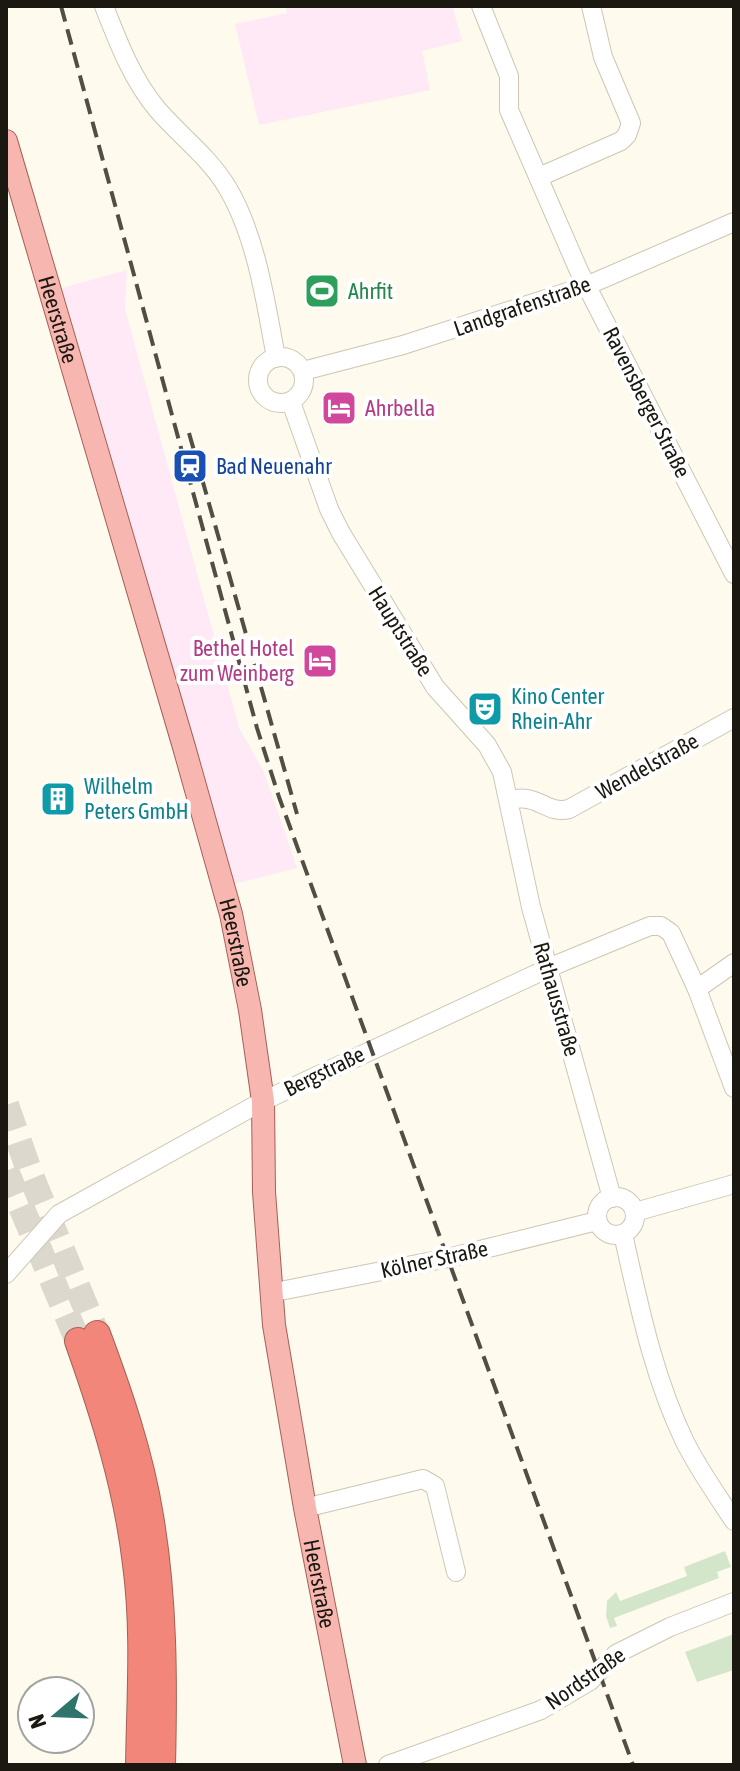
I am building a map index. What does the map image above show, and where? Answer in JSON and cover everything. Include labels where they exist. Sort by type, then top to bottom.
[{"type":"highway","points":[[139,1765],[139,1617],[135,1555],[88,1338],[127,1420],[152,1526],[161,1616],[162,1765]]},
{"type":"main road","name":"Heerstraße","points":[[6,141],[231,914],[250,1010],[263,1101],[270,1293],[305,1508],[355,1765]]},
{"type":"street","points":[[104,6],[135,78],[157,109],[220,176],[235,202],[266,298],[276,358]]},
{"type":"street","name":"Ravensberger Straße","points":[[481,6],[509,76],[509,110],[586,286],[734,574]]},
{"type":"street","points":[[539,177],[621,141],[631,123],[603,57],[591,6]]},
{"type":"street","name":"Landgrafenstraße","points":[[303,371],[403,345],[586,286],[734,222]]},
{"type":"street","points":[[276,358],[294,361],[303,371],[303,390],[291,402],[272,402],[259,386],[261,369],[276,358]]},
{"type":"street","name":"Hauptstraße","points":[[291,402],[329,509],[341,533],[435,687],[495,758],[510,800]]},
{"type":"street","name":"Wendelstraße","points":[[510,800],[531,798],[559,811],[569,809],[734,718]]},
{"type":"street","name":"Rathausstraße","points":[[510,800],[531,907],[612,1198]]},
{"type":"street","name":"Bergstraße","points":[[6,1274],[59,1214],[263,1101],[548,968],[650,926],[661,926],[671,933],[697,989]]},
{"type":"street","points":[[734,963],[697,989],[734,1088]]},
{"type":"street","points":[[635,1212],[734,1184]]},
{"type":"street","points":[[612,1198],[625,1200],[635,1212],[634,1223],[623,1234],[607,1233],[597,1221],[598,1208],[612,1198]]},
{"type":"street","name":"Kölner Straße","points":[[270,1293],[448,1258],[597,1221]]},
{"type":"street","points":[[623,1234],[642,1324],[672,1412],[703,1475],[734,1521]]},
{"type":"street","points":[[305,1508],[423,1479],[435,1486],[456,1572]]},
{"type":"street","name":"Nordstraße","points":[[388,1765],[541,1710],[590,1681],[616,1654],[670,1627],[734,1602]]},
{"type":"shaded area","points":[[286,6],[452,6],[462,41],[422,51],[430,90],[259,125],[235,24],[287,13]]},
{"type":"shaded area","points":[[127,270],[125,309],[239,728],[264,772],[297,868],[234,884],[62,288]]},
{"type":"green space","points":[[725,1551],[731,1567],[717,1572],[719,1578],[614,1618],[617,1626],[610,1628],[606,1616],[607,1601],[616,1592],[620,1601],[687,1576],[684,1567]]},
{"type":"green space","points":[[734,1634],[734,1670],[697,1682],[685,1652]]},
{"type":"tunnel","points":[[6,1105],[31,1176],[97,1334]]},
{"type":"tunnel","points":[[6,1171],[78,1341]]},
{"type":"railway","points":[[61,6],[257,728],[279,797],[633,1765]]},
{"type":"railway","points":[[189,433],[297,814]]},
{"type":"place","name":"Ahrfit","points":[[322,291]]},
{"type":"place","name":"Ahrbella","points":[[339,408]]},
{"type":"place","name":"Bad Neuenahr","points":[[190,466]]},
{"type":"place","name":"Bethel Hotel zum Weinberg","points":[[320,661]]},
{"type":"place","name":"Kino Center Rhein-Ahr","points":[[485,709]]},
{"type":"place","name":"Wilhelm Peters GmbH","points":[[58,799]]}]
